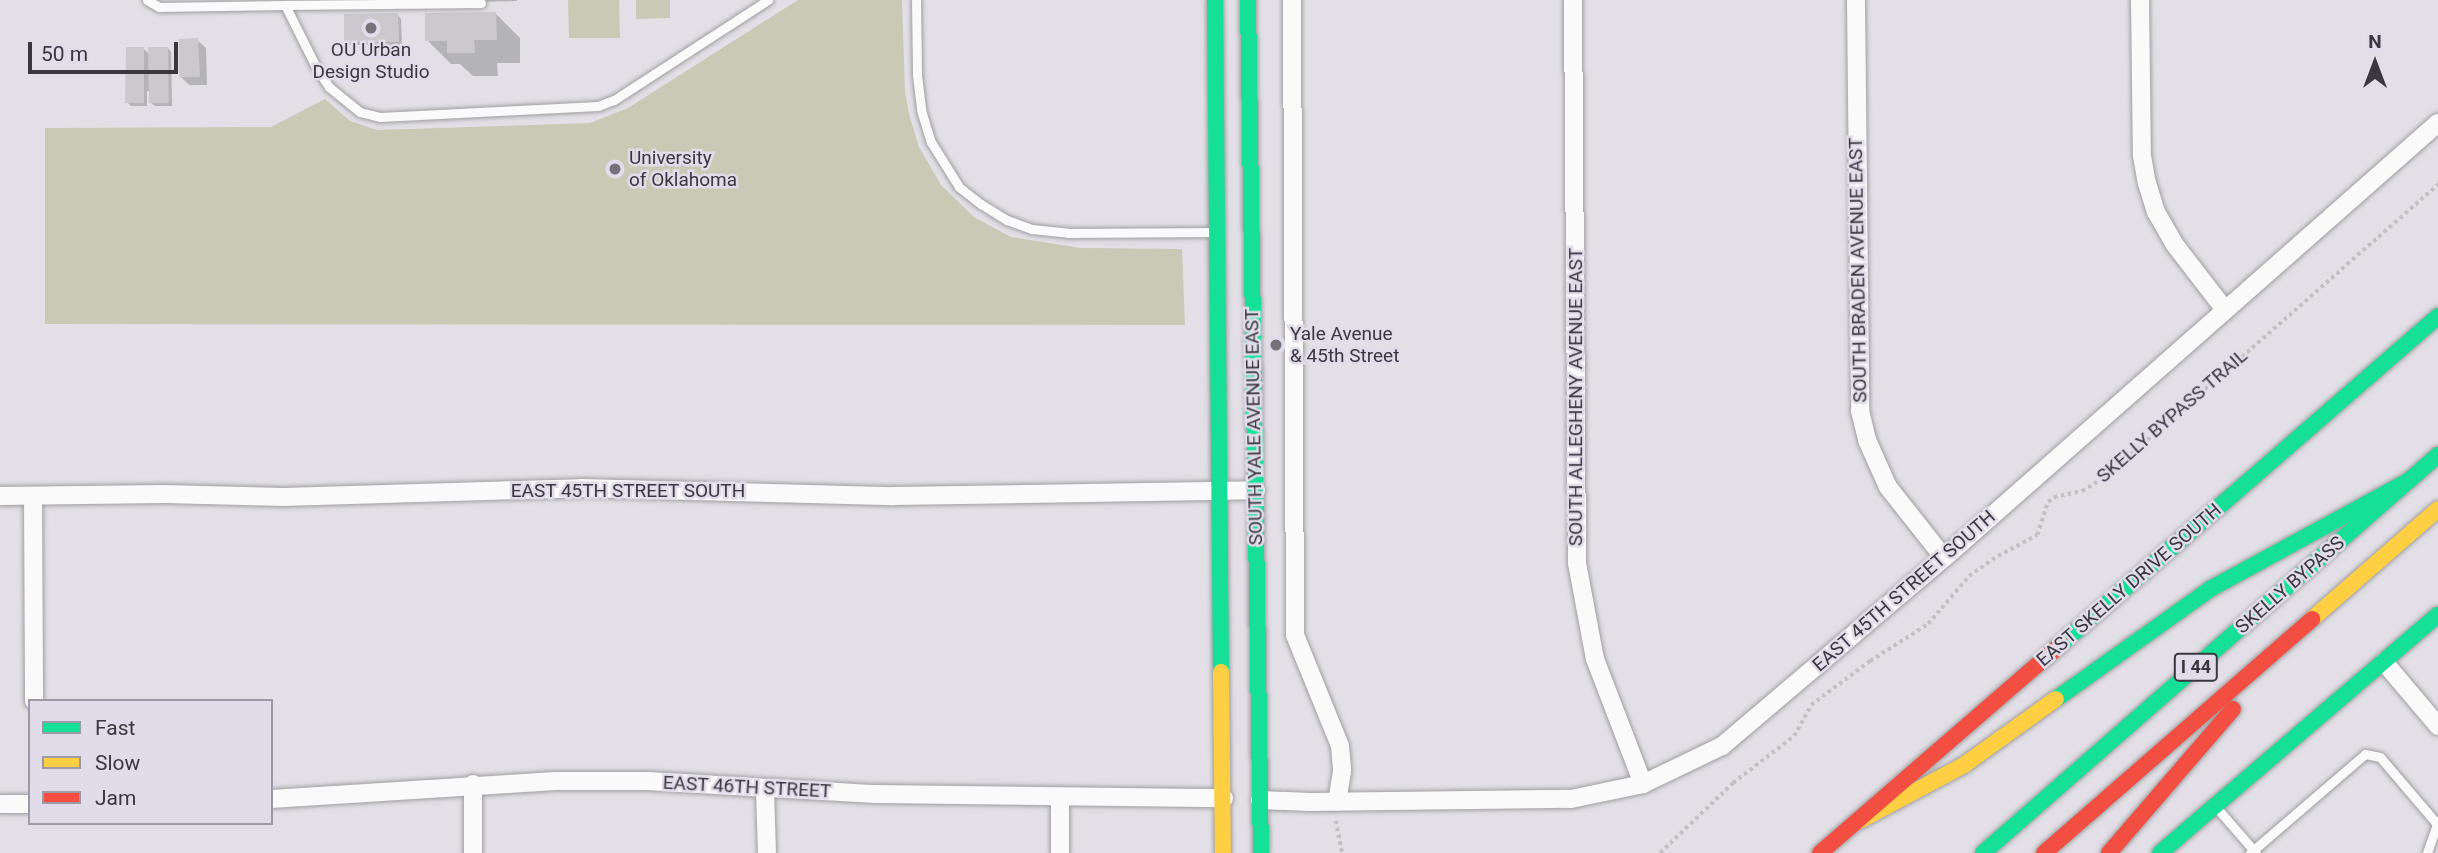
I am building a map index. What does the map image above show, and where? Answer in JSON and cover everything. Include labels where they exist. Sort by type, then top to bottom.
[{"type":"main road","name":"SOUTH YALE AVENUE EAST","points":[[1215,0],[1215,232],[1220,491],[1242,799],[1262,853]]},
{"type":"main road","name":"SOUTH YALE AVENUE EAST","points":[[1223,853],[1242,799],[1256,490],[1248,0]]},
{"type":"main road","points":[[1215,232],[1250,232]]},
{"type":"main road","name":"EAST SKELLY DRIVE SOUTH","points":[[1820,853],[2438,316]]},
{"type":"main road","name":"SKELLY BYPASS","points":[[1983,853],[2438,455]]},
{"type":"main road","points":[[1861,820],[1964,765],[2210,589],[2408,481]]},
{"type":"main road","name":"SKELLY BYPASS","points":[[2044,853],[2438,509]]},
{"type":"main road","points":[[2160,853],[2438,615]]},
{"type":"main road","points":[[2109,853],[2310,621]]},
{"type":"street","name":"SOUTH YALE AVENUE EAST","points":[[1292,0],[1296,635],[1340,746],[1342,771],[1336,802]]},
{"type":"street","name":"SOUTH ALLEGHENY AVENUE EAST","points":[[1573,0],[1577,564],[1595,659],[1643,784]]},
{"type":"street","name":"SOUTH BRADEN AVENUE EAST","points":[[1856,0],[1857,382],[1860,411],[1867,440],[1888,487],[1944,558]]},
{"type":"street","points":[[2140,0],[2141,156],[2147,183],[2156,212],[2175,245],[2225,310]]},
{"type":"street","name":"EAST 45TH STREET SOUTH","points":[[1242,799],[1336,802],[1571,799],[1643,784],[1722,746],[1944,558],[2438,123]]},
{"type":"street","name":"EAST 45TH STREET SOUTH","points":[[0,496],[296,497],[581,488],[894,496],[1256,490]]},
{"type":"street","points":[[33,496],[34,699]]},
{"type":"street","points":[[2384,662],[2438,726]]},
{"type":"street","name":"EAST 46TH STREET","points":[[273,799],[473,784],[648,781],[765,790],[1060,798],[1242,799]]},
{"type":"street","points":[[473,784],[474,853]]},
{"type":"street","points":[[765,790],[767,853]]},
{"type":"street","points":[[1060,798],[1060,853]]},
{"type":"street","points":[[0,804],[28,804]]},
{"type":"lane","points":[[147,0],[159,7],[481,2]]},
{"type":"lane","points":[[285,5],[329,87],[360,112],[380,117],[597,106],[614,100],[768,0]]},
{"type":"lane","points":[[916,0],[917,75],[921,110],[945,167],[959,187],[1007,220],[1032,229],[1068,233],[1215,232]]},
{"type":"lane","points":[[2215,805],[2254,852],[2365,754],[2380,757],[2437,822],[2427,853]]},
{"type":"path","name":"SKELLY BYPASS TRAIL","points":[[1660,853],[1732,783],[1794,736],[1811,705],[1870,661],[1928,624],[1969,576],[1998,556],[2037,535],[2048,502],[2054,497],[2082,491],[2105,477],[2438,184]]},
{"type":"path","points":[[1336,802],[1337,836],[1342,853]]},
{"type":"green space","points":[[568,0],[619,0],[620,38],[569,38]]},
{"type":"green space","points":[[636,0],[670,0],[670,18],[636,19]]},
{"type":"green space","points":[[798,0],[902,0],[905,92],[909,114],[919,147],[941,185],[974,217],[1011,237],[1081,248],[1182,249],[1185,325],[45,324],[45,128],[271,127],[325,99],[350,121],[377,130],[590,123],[628,108]]},
{"type":"building","points":[[496,12],[497,40],[474,40],[475,53],[447,53],[447,41],[425,41],[425,13]]},
{"type":"building","name":"OU Urban Design Studio","points":[[398,13],[399,42],[344,42],[344,14]]},
{"type":"building","points":[[198,38],[200,77],[179,77],[179,39]]},
{"type":"building","points":[[126,47],[144,47],[144,103],[125,103]]},
{"type":"building","points":[[148,47],[168,47],[169,103],[149,103]]},
{"type":"traffic: fast","points":[[1215,0],[1221,672]]},
{"type":"traffic: fast","points":[[1248,0],[1261,853]]},
{"type":"traffic: fast","points":[[2061,644],[2438,316]]},
{"type":"traffic: fast","points":[[1983,853],[2438,455]]},
{"type":"traffic: fast","points":[[2056,699],[2210,589],[2408,481]]},
{"type":"traffic: fast","points":[[2160,853],[2438,615]]},
{"type":"traffic: slow","points":[[2312,619],[2438,509]]},
{"type":"traffic: slow","points":[[1221,672],[1223,853]]},
{"type":"traffic: slow","points":[[1861,820],[1964,765],[2056,699]]},
{"type":"traffic: jam","points":[[2044,853],[2312,619]]},
{"type":"traffic: jam","points":[[1820,853],[2061,644]]},
{"type":"traffic: jam","points":[[2109,853],[2233,709]]},
{"type":"place","name":"OU Urban Design Studio","points":[[371,28]]},
{"type":"place","name":"University of Oklahoma","points":[[615,169]]},
{"type":"place","name":"Yale Avenue & 45th Street","points":[[1276,345]]}]
